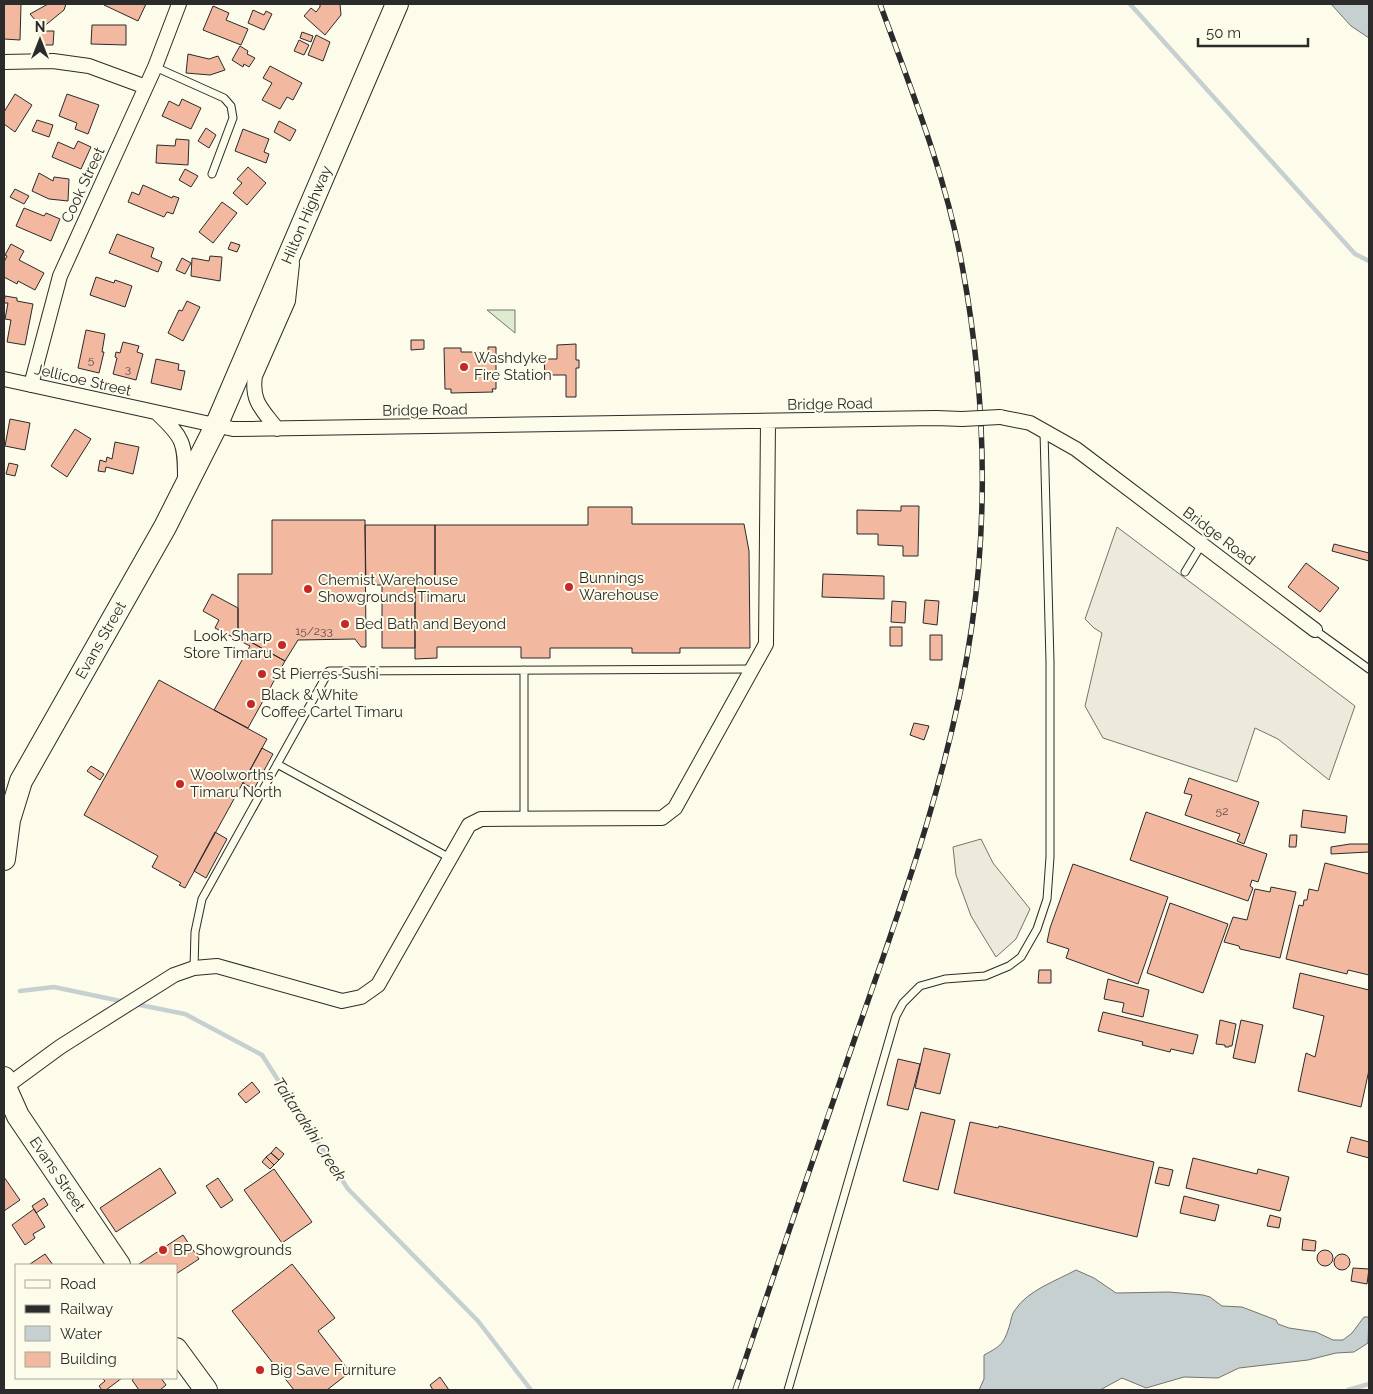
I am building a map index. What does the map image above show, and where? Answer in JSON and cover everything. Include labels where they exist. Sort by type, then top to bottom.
[{"type":"highway","name":"Hilton Highway","points":[[216,426],[397,4]]},
{"type":"highway","name":"Evans Street","points":[[4,860],[5,833],[21,781],[165,528],[216,426]]},
{"type":"highway","name":"Evans Street","points":[[4,1084],[18,1116],[118,1264]]},
{"type":"highway","points":[[178,1352],[206,1390]]},
{"type":"street","name":"Cook Street","points":[[31,385],[60,276],[155,68],[179,4]]},
{"type":"street","points":[[4,62],[53,61],[90,66],[146,88]]},
{"type":"street","points":[[277,429],[255,398],[253,389],[256,376],[288,301],[294,246]]},
{"type":"street","name":"Jellicoe Street","points":[[4,379],[216,426]]},
{"type":"street","points":[[156,412],[175,430],[182,444],[185,456],[185,488]]},
{"type":"street","name":"Bridge Road","points":[[216,426],[233,429],[277,429],[1000,417],[1030,423],[1076,449],[1315,630]]},
{"type":"street","points":[[4,1084],[174,975],[194,968],[217,966],[342,1001],[361,997],[378,985],[469,825],[481,820],[524,818],[662,818],[675,808],[766,644],[768,421]]},
{"type":"lane","points":[[155,68],[224,98],[232,106],[233,118],[212,174]]},
{"type":"lane","points":[[788,1390],[896,1016],[903,1003],[920,986],[945,979],[985,976],[1021,958],[1037,929],[1046,905],[1050,857],[1050,662],[1044,431]]},
{"type":"lane","points":[[1185,572],[1202,544]]},
{"type":"lane","points":[[1315,630],[1369,669]]},
{"type":"lane","points":[[194,968],[195,932],[202,899],[329,671],[752,669]]},
{"type":"lane","points":[[524,670],[524,818]]},
{"type":"lane","points":[[277,764],[450,858]]},
{"type":"green space","points":[[487,310],[515,310],[515,333]]},
{"type":"shaded area","points":[[1117,527],[1355,706],[1329,780],[1278,739],[1255,728],[1237,782],[1103,738],[1085,706],[1102,633],[1085,619]]},
{"type":"shaded area","points":[[981,839],[993,863],[1030,909],[1016,939],[996,957],[971,916],[956,875],[953,847]]},
{"type":"water","points":[[1331,4],[1369,4],[1369,38],[1351,26]]},
{"type":"water","points":[[1076,1270],[1094,1278],[1116,1293],[1169,1292],[1203,1295],[1210,1297],[1222,1306],[1242,1307],[1276,1320],[1278,1324],[1289,1328],[1316,1332],[1333,1340],[1343,1340],[1352,1333],[1364,1317],[1369,1317],[1368,1343],[1354,1352],[1336,1353],[1308,1360],[1239,1368],[1218,1378],[1184,1377],[1146,1388],[1122,1378],[1100,1390],[979,1390],[984,1379],[984,1355],[998,1347],[1004,1340],[1013,1313],[1021,1303],[1035,1291]]},
{"type":"building","points":[[4,4],[21,4],[20,40],[4,39]]},
{"type":"building","points":[[48,4],[66,4],[64,10],[42,28],[30,14]]},
{"type":"building","points":[[105,4],[146,4],[138,21]]},
{"type":"building","points":[[320,4],[340,4],[341,15],[325,35],[304,16],[311,8],[316,12]]},
{"type":"building","points":[[213,6],[229,13],[226,20],[248,29],[241,45],[203,30]]},
{"type":"building","points":[[253,10],[264,15],[266,11],[272,14],[264,30],[248,23]]},
{"type":"building","points":[[92,25],[126,25],[126,45],[91,44]]},
{"type":"building","points":[[39,31],[54,31],[53,45],[39,45]]},
{"type":"building","points":[[302,32],[313,36],[311,42],[300,38]]},
{"type":"building","points":[[316,35],[330,42],[323,61],[308,55]]},
{"type":"building","points":[[299,40],[309,45],[304,55],[294,51]]},
{"type":"building","points":[[240,46],[248,51],[247,54],[255,58],[249,67],[244,64],[243,67],[232,60]]},
{"type":"building","points":[[188,54],[209,59],[218,56],[225,70],[210,75],[186,73]]},
{"type":"building","points":[[270,66],[302,83],[293,100],[287,97],[280,109],[262,100],[272,83],[263,78]]},
{"type":"building","points":[[15,94],[32,105],[15,132],[4,124],[4,112]]},
{"type":"building","points":[[67,94],[99,105],[88,134],[75,129],[77,123],[59,116]]},
{"type":"building","points":[[182,99],[201,108],[191,129],[162,116],[169,101],[179,106]]},
{"type":"building","points":[[37,120],[53,125],[49,137],[32,131]]},
{"type":"building","points":[[279,121],[296,130],[290,141],[274,132]]},
{"type":"building","points":[[206,128],[216,135],[209,148],[198,141]]},
{"type":"building","points":[[243,129],[269,139],[264,152],[269,154],[266,163],[235,151]]},
{"type":"building","points":[[176,139],[189,140],[188,165],[156,163],[157,145],[175,146]]},
{"type":"building","points":[[78,141],[91,147],[81,169],[52,157],[58,142],[74,149]]},
{"type":"building","points":[[248,167],[266,183],[247,205],[233,193],[242,183],[237,179]]},
{"type":"building","points":[[185,169],[198,176],[191,187],[179,180]]},
{"type":"building","points":[[39,173],[53,181],[54,177],[69,179],[68,201],[49,199],[32,191]]},
{"type":"building","points":[[143,185],[172,198],[173,196],[179,198],[173,214],[167,212],[164,217],[128,202],[132,192],[139,195]]},
{"type":"building","points":[[15,189],[29,196],[24,204],[10,197]]},
{"type":"building","points":[[222,202],[237,213],[213,243],[199,232]]},
{"type":"building","points":[[24,208],[44,216],[46,213],[60,219],[51,241],[16,226]]},
{"type":"building","points":[[117,234],[154,248],[151,257],[162,262],[158,272],[109,253]]},
{"type":"building","points":[[231,242],[240,245],[237,252],[228,249]]},
{"type":"building","points":[[11,244],[24,251],[19,260],[44,273],[35,290],[18,281],[17,284],[4,277],[4,262],[7,256],[5,255]]},
{"type":"building","points":[[210,256],[222,257],[220,281],[191,276],[192,258],[209,261]]},
{"type":"building","points":[[182,258],[191,263],[185,274],[176,270]]},
{"type":"building","points":[[96,277],[114,283],[115,280],[132,286],[125,307],[90,295]]},
{"type":"building","points":[[5,296],[17,298],[17,301],[33,304],[25,345],[7,342],[11,320],[5,319],[8,303],[4,303]]},
{"type":"building","points":[[187,301],[200,307],[183,341],[168,333],[179,310],[182,311]]},
{"type":"building","points":[[86,330],[105,334],[102,352],[104,352],[99,373],[78,368]]},
{"type":"building","points":[[411,340],[424,340],[424,349],[411,350]]},
{"type":"building","points":[[123,342],[139,346],[137,352],[143,354],[136,380],[113,374],[117,358],[115,357],[116,352],[120,353]]},
{"type":"building","points":[[576,344],[576,360],[579,360],[579,368],[576,368],[576,397],[566,397],[566,375],[545,375],[544,359],[557,359],[557,345]]},
{"type":"building","points":[[488,347],[496,347],[496,389],[492,389],[493,392],[451,393],[451,389],[445,389],[444,348],[461,348],[461,352],[488,352]]},
{"type":"building","points":[[156,359],[179,364],[178,370],[185,371],[181,390],[151,383]]},
{"type":"building","points":[[10,419],[30,423],[25,450],[5,446]]},
{"type":"building","points":[[75,429],[91,439],[67,477],[51,466]]},
{"type":"building","points":[[115,442],[139,447],[133,474],[106,467],[105,472],[98,471],[100,460],[106,462],[107,457],[112,459]]},
{"type":"building","points":[[9,463],[18,465],[15,476],[6,474]]},
{"type":"building","points":[[901,506],[919,506],[918,556],[903,556],[903,546],[878,545],[878,534],[857,534],[857,510],[901,511]]},
{"type":"building","points":[[588,507],[632,507],[632,524],[744,524],[749,551],[750,648],[680,648],[680,653],[632,653],[632,648],[550,648],[550,658],[521,658],[521,647],[437,647],[437,658],[415,659],[415,583],[435,583],[435,525],[588,525]]},
{"type":"building","points":[[272,520],[365,520],[366,647],[361,647],[355,639],[298,640],[285,661],[238,635],[238,574],[272,574]]},
{"type":"building","points":[[365,525],[435,525],[435,583],[415,583],[415,648],[382,648],[382,585],[366,585]]},
{"type":"building","points":[[1334,544],[1369,553],[1369,561],[1332,551]]},
{"type":"building","points":[[1306,563],[1339,588],[1320,612],[1288,587]]},
{"type":"building","points":[[823,574],[884,576],[884,599],[822,597]]},
{"type":"building","points":[[212,594],[238,608],[238,635],[285,661],[248,728],[214,710],[250,646],[215,628],[219,620],[203,611]]},
{"type":"building","points":[[925,600],[939,601],[937,625],[923,623]]},
{"type":"building","points":[[892,601],[906,602],[905,623],[891,622]]},
{"type":"building","points":[[890,627],[902,627],[902,646],[890,646]]},
{"type":"building","points":[[930,635],[942,635],[942,660],[930,660]]},
{"type":"building","points":[[159,680],[267,739],[185,888],[179,885],[181,883],[152,867],[158,856],[84,815]]},
{"type":"building","points":[[914,723],[929,726],[924,740],[910,735]]},
{"type":"building","points":[[262,748],[273,754],[254,789],[243,783]]},
{"type":"building","points":[[91,766],[104,774],[100,780],[87,771]]},
{"type":"building","points":[[1189,778],[1259,802],[1244,844],[1237,841],[1240,834],[1185,815],[1192,795],[1184,793]]},
{"type":"building","points":[[1303,810],[1347,816],[1345,833],[1301,827]]},
{"type":"building","points":[[1146,812],[1267,854],[1258,882],[1252,880],[1250,886],[1253,888],[1248,901],[1130,860]]},
{"type":"building","points":[[215,832],[227,839],[206,878],[194,871]]},
{"type":"building","points":[[1290,835],[1297,835],[1296,847],[1289,847]]},
{"type":"building","points":[[1369,844],[1369,852],[1331,854],[1331,847]]},
{"type":"building","points":[[1325,863],[1369,874],[1369,975],[1348,970],[1347,974],[1286,959],[1299,905],[1303,906],[1304,900],[1307,900],[1309,889],[1318,891]]},
{"type":"building","points":[[1073,864],[1168,897],[1138,984],[1066,958],[1069,949],[1047,942],[1050,928]]},
{"type":"building","points":[[1271,887],[1296,892],[1280,958],[1240,949],[1239,946],[1224,942],[1233,917],[1247,920],[1255,889],[1270,892]]},
{"type":"building","points":[[1170,903],[1228,924],[1203,993],[1147,973]]},
{"type":"building","points":[[1039,970],[1051,970],[1051,983],[1038,983]]},
{"type":"building","points":[[1300,973],[1369,990],[1369,1070],[1361,1107],[1298,1091],[1306,1053],[1315,1057],[1324,1016],[1293,1008]]},
{"type":"building","points":[[1108,979],[1149,990],[1143,1017],[1122,1012],[1124,1003],[1104,999]]},
{"type":"building","points":[[1103,1012],[1198,1035],[1193,1054],[1171,1049],[1170,1052],[1142,1045],[1143,1042],[1098,1031]]},
{"type":"building","points":[[1220,1020],[1236,1024],[1232,1046],[1225,1047],[1225,1045],[1216,1044]]},
{"type":"building","points":[[1241,1020],[1263,1025],[1255,1063],[1233,1058]]},
{"type":"building","points":[[924,1048],[950,1054],[940,1094],[915,1088]]},
{"type":"building","points":[[898,1059],[920,1064],[908,1110],[887,1105]]},
{"type":"building","points":[[252,1082],[260,1092],[246,1103],[238,1094]]},
{"type":"building","points":[[921,1112],[955,1120],[938,1190],[903,1181]]},
{"type":"building","points":[[970,1122],[998,1128],[999,1126],[1154,1162],[1137,1237],[954,1193]]},
{"type":"building","points":[[1351,1137],[1369,1142],[1369,1158],[1347,1152]]},
{"type":"building","points":[[276,1147],[284,1154],[279,1160],[271,1153]]},
{"type":"building","points":[[271,1153],[279,1160],[274,1165],[266,1157]]},
{"type":"building","points":[[266,1157],[274,1165],[270,1169],[262,1162]]},
{"type":"building","points":[[1193,1158],[1257,1174],[1258,1169],[1289,1177],[1280,1211],[1186,1188]]},
{"type":"building","points":[[1159,1167],[1173,1170],[1169,1186],[1155,1183]]},
{"type":"building","points":[[160,1168],[176,1193],[116,1232],[100,1208]]},
{"type":"building","points":[[274,1169],[312,1222],[282,1243],[244,1190]]},
{"type":"building","points":[[4,1177],[20,1200],[4,1211]]},
{"type":"building","points":[[218,1178],[233,1200],[221,1208],[206,1186]]},
{"type":"building","points":[[1184,1196],[1219,1205],[1215,1221],[1180,1213]]},
{"type":"building","points":[[44,1198],[48,1205],[36,1213],[32,1206]]},
{"type":"building","points":[[34,1209],[45,1227],[33,1234],[35,1238],[25,1245],[12,1225]]},
{"type":"building","points":[[1270,1215],[1281,1218],[1279,1228],[1267,1226]]},
{"type":"building","points":[[183,1235],[199,1259],[178,1273],[178,1264],[139,1264]]},
{"type":"building","points":[[1303,1239],[1316,1241],[1315,1251],[1302,1250]]},
{"type":"building","points":[[1325,1250],[1331,1252],[1333,1258],[1331,1264],[1325,1266],[1319,1264],[1317,1258],[1319,1252]]},
{"type":"building","points":[[45,1254],[52,1264],[30,1264]]},
{"type":"building","points":[[1342,1254],[1350,1262],[1342,1270],[1334,1262]]},
{"type":"building","points":[[292,1264],[335,1318],[318,1331],[350,1372],[327,1390],[294,1390],[232,1311]]},
{"type":"building","points":[[1353,1268],[1369,1269],[1367,1284],[1351,1281]]},
{"type":"building","points":[[440,1377],[449,1390],[433,1390],[430,1385]]},
{"type":"building","points":[[103,1379],[121,1379],[106,1390],[102,1390],[99,1386],[105,1381]]},
{"type":"building","points":[[162,1379],[166,1385],[160,1390],[139,1390],[132,1380]]},
{"type":"waterway","points":[[1130,4],[1355,254],[1369,261]]},
{"type":"waterway","name":"Taitarakihi Creek","points":[[20,991],[54,987],[125,1002]]},
{"type":"waterway","name":"Taitarakihi Creek","points":[[135,1004],[185,1014],[262,1055],[348,1189],[478,1321],[531,1390]]},
{"type":"waterway","name":"Taitarakihi Creek","points":[[1348,1390],[1369,1384]]},
{"type":"railway","points":[[735,1390],[924,833],[952,730],[963,678],[977,580],[981,535],[982,445],[975,354],[962,265],[947,199],[937,166],[880,4]]},
{"type":"place","name":"Washdyke Fire Station","points":[[464,367]]},
{"type":"place","name":"Bunnings Warehouse","points":[[569,587]]},
{"type":"place","name":"Chemist Warehouse Showgrounds Timaru","points":[[308,589]]},
{"type":"place","name":"Bed Bath and Beyond","points":[[345,624]]},
{"type":"place","name":"Look Sharp Store Timaru","points":[[282,645]]},
{"type":"place","name":"St Pierres Sushi","points":[[262,674]]},
{"type":"place","name":"Black & White Coffee Cartel Timaru","points":[[251,704]]},
{"type":"place","name":"Woolworths Timaru North","points":[[180,784]]},
{"type":"place","name":"BP Showgrounds","points":[[163,1250]]},
{"type":"place","name":"Big Save Furniture","points":[[260,1370]]}]
